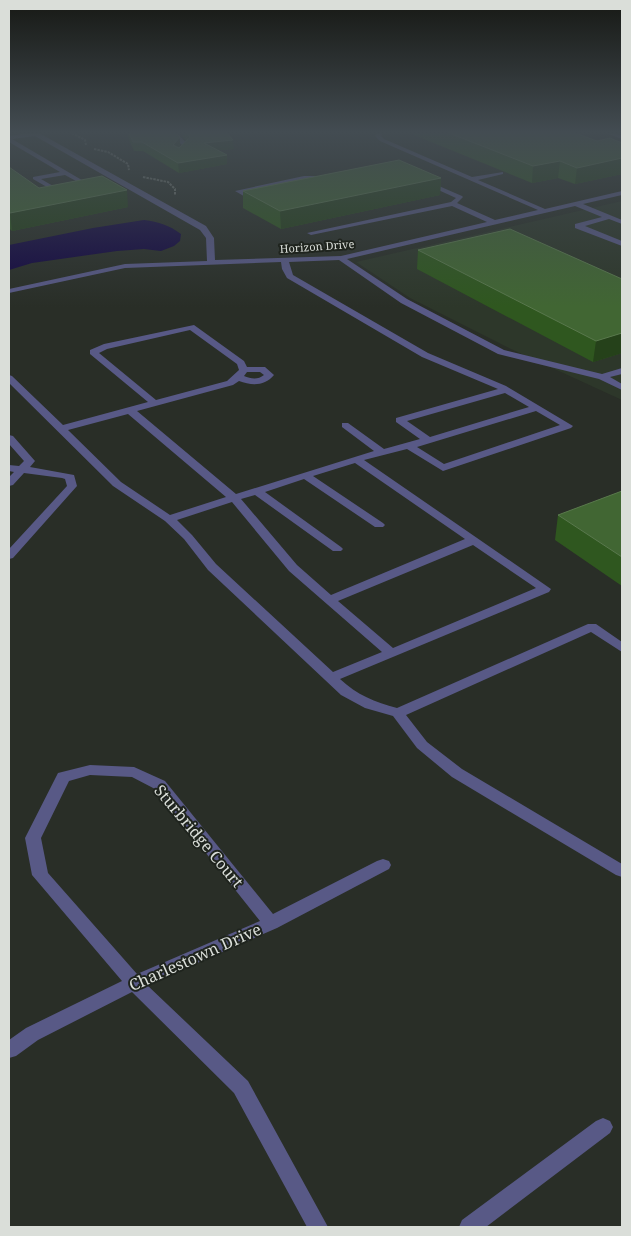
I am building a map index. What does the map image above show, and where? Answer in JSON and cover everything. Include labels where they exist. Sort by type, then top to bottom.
[{"type":"street","points":[[137,191],[203,228],[210,238],[211,262]]},
{"type":"street","points":[[240,191],[238,191],[249,197],[269,194]]},
{"type":"street","points":[[312,234],[453,204],[460,197],[446,191]]},
{"type":"street","points":[[498,191],[545,211]]},
{"type":"street","name":"Horizon Drive","points":[[9,291],[125,266],[341,258],[622,194]]},
{"type":"street","points":[[453,204],[506,232]]},
{"type":"street","points":[[576,204],[622,222]]},
{"type":"street","points":[[609,216],[578,226],[622,244]]},
{"type":"street","points":[[341,258],[404,300],[501,352],[602,377],[622,387]]},
{"type":"street","points":[[285,260],[288,274],[424,355],[506,390],[568,426],[443,468],[409,446]]},
{"type":"street","points":[[60,429],[230,383],[241,374],[241,363],[191,327],[104,347],[93,352],[154,403]]},
{"type":"street","points":[[602,377],[622,370]]},
{"type":"street","points":[[9,378],[117,484],[168,519],[188,537],[212,567],[331,678],[357,699],[398,713],[422,746],[457,773],[622,871]]},
{"type":"street","points":[[428,440],[400,420],[506,390]]},
{"type":"street","points":[[168,519],[356,459],[409,446],[536,408]]},
{"type":"street","points":[[130,410],[234,498],[293,568],[391,653]]},
{"type":"street","points":[[345,424],[383,453]]},
{"type":"street","points":[[9,438],[30,460],[9,483]]},
{"type":"street","points":[[331,678],[545,589],[356,459]]},
{"type":"street","points":[[9,468],[64,475],[70,478],[72,486],[9,556]]},
{"type":"street","points":[[306,476],[379,526]]},
{"type":"street","points":[[257,491],[337,549]]},
{"type":"street","points":[[330,600],[474,540]]},
{"type":"street","points":[[398,713],[592,627],[622,648]]},
{"type":"street","name":"Sturbridge Court","points":[[271,923],[160,784],[134,772],[90,770],[63,777],[33,838],[40,875],[134,984],[242,1087],[318,1227]]},
{"type":"street","name":"Charlestown Drive","points":[[9,1050],[32,1034],[134,984],[271,923],[383,865]]},
{"type":"street","points":[[469,1227],[604,1127]]},
{"type":"shaded area","points":[[622,201],[622,400],[511,349],[410,298],[356,262]]},
{"type":"shaded area","points":[[144,220],[172,228],[181,234],[180,241],[174,246],[161,251],[144,249],[117,251],[32,263],[9,270],[9,245]]},
{"type":"building","points":[[9,191],[124,191],[10,213]]},
{"type":"building","points":[[243,191],[245,191],[379,191],[280,211]]},
{"type":"building","points":[[510,229],[622,279],[622,333],[596,341],[418,250]]},
{"type":"building","points":[[622,491],[622,557],[558,515]]}]
